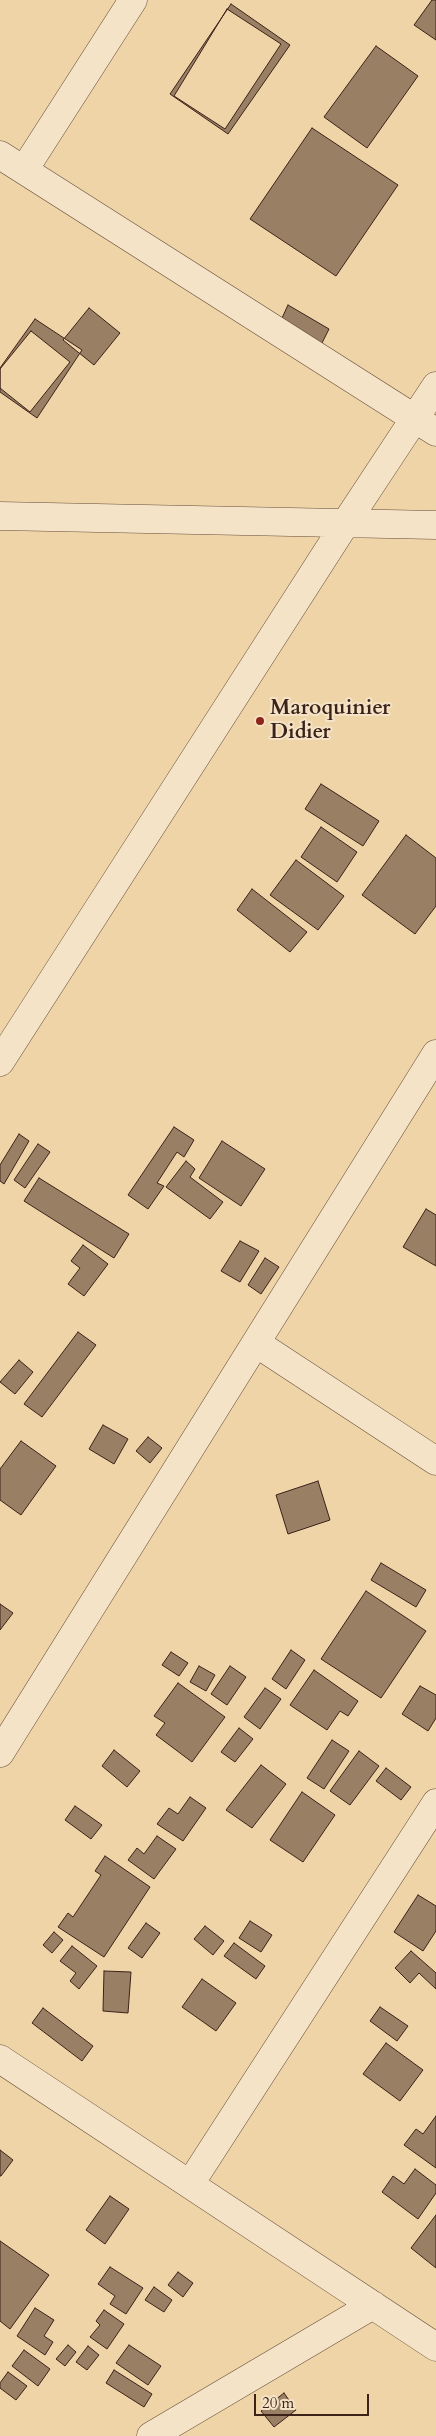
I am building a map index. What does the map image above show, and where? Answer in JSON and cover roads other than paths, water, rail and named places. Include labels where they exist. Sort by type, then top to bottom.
[{"type":"street","points":[[24,170],[132,0]]},
{"type":"street","points":[[0,155],[425,425]]},
{"type":"street","points":[[0,1062],[345,524],[425,425],[436,386]]},
{"type":"street","points":[[0,516],[436,525]]},
{"type":"street","points":[[0,1753],[436,1054]]},
{"type":"street","points":[[256,1343],[436,1461]]},
{"type":"street","points":[[190,2184],[436,1803]]},
{"type":"street","points":[[0,2059],[436,2347]]},
{"type":"street","points":[[152,2436],[373,2305]]},
{"type":"place","name":"Maroquinier Didier","points":[[260,721]]}]
